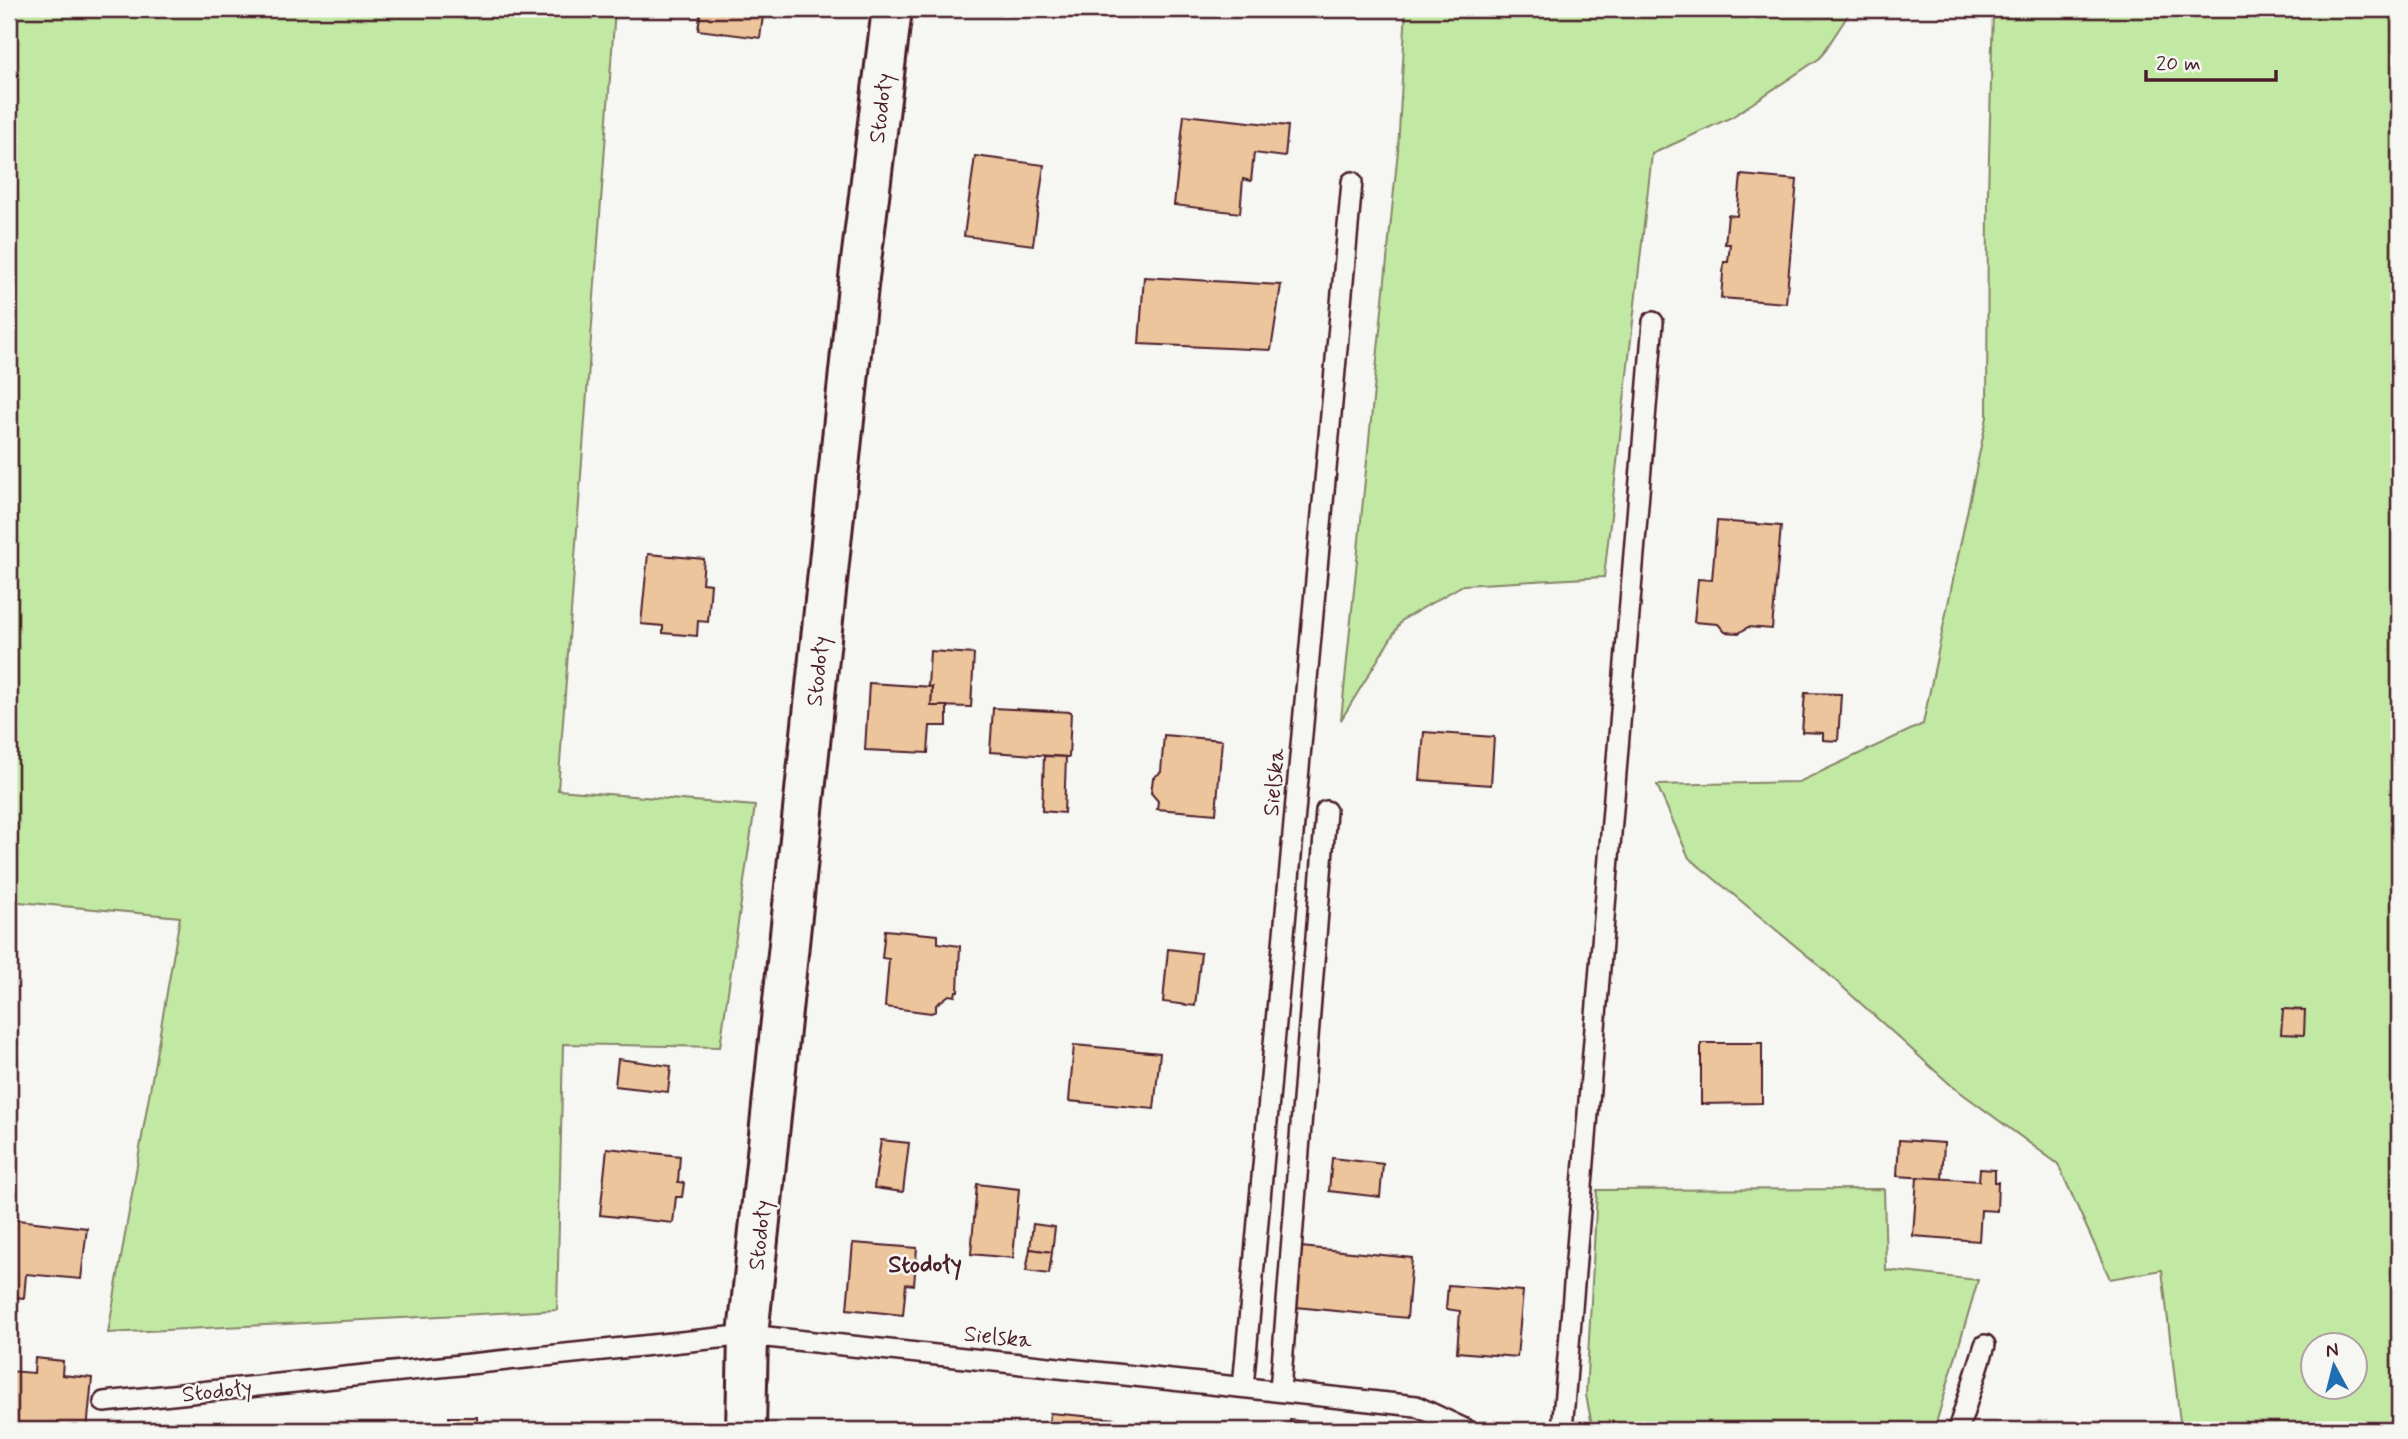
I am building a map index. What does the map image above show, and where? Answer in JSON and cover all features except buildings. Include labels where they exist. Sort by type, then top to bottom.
[{"type":"street","name":"Stodoły","points":[[746,1430],[748,1335],[858,286],[892,9]]},
{"type":"lane","name":"Sielska","points":[[1242,1387],[1352,182]]},
{"type":"lane","points":[[1562,1430],[1653,322]]},
{"type":"lane","points":[[1280,1390],[1326,811]]},
{"type":"lane","name":"Sielska","points":[[748,1335],[1416,1406],[1467,1430]]},
{"type":"lane","name":"Stodoły","points":[[104,1402],[748,1335]]},
{"type":"lane","points":[[1958,1430],[1985,1345]]},
{"type":"green space","points":[[9,9],[615,9],[558,790],[755,806],[720,1047],[563,1044],[557,1310],[108,1333],[180,917],[9,901]]},
{"type":"green space","points":[[1406,9],[1852,9],[1820,58],[1732,117],[1652,154],[1604,577],[1463,585],[1402,620],[1341,720],[1398,150]]},
{"type":"green space","points":[[1993,9],[2399,9],[2399,1430],[2181,1430],[2162,1270],[2110,1279],[2058,1164],[1952,1086],[1815,962],[1689,858],[1657,785],[1799,782],[1923,724],[1987,417],[1988,193]]},
{"type":"green space","points":[[1884,1189],[1886,1270],[1978,1280],[1934,1430],[1593,1430],[1586,1395],[1597,1190]]},
{"type":"district","name":"Stodoły","points":[[925,1264]]}]
